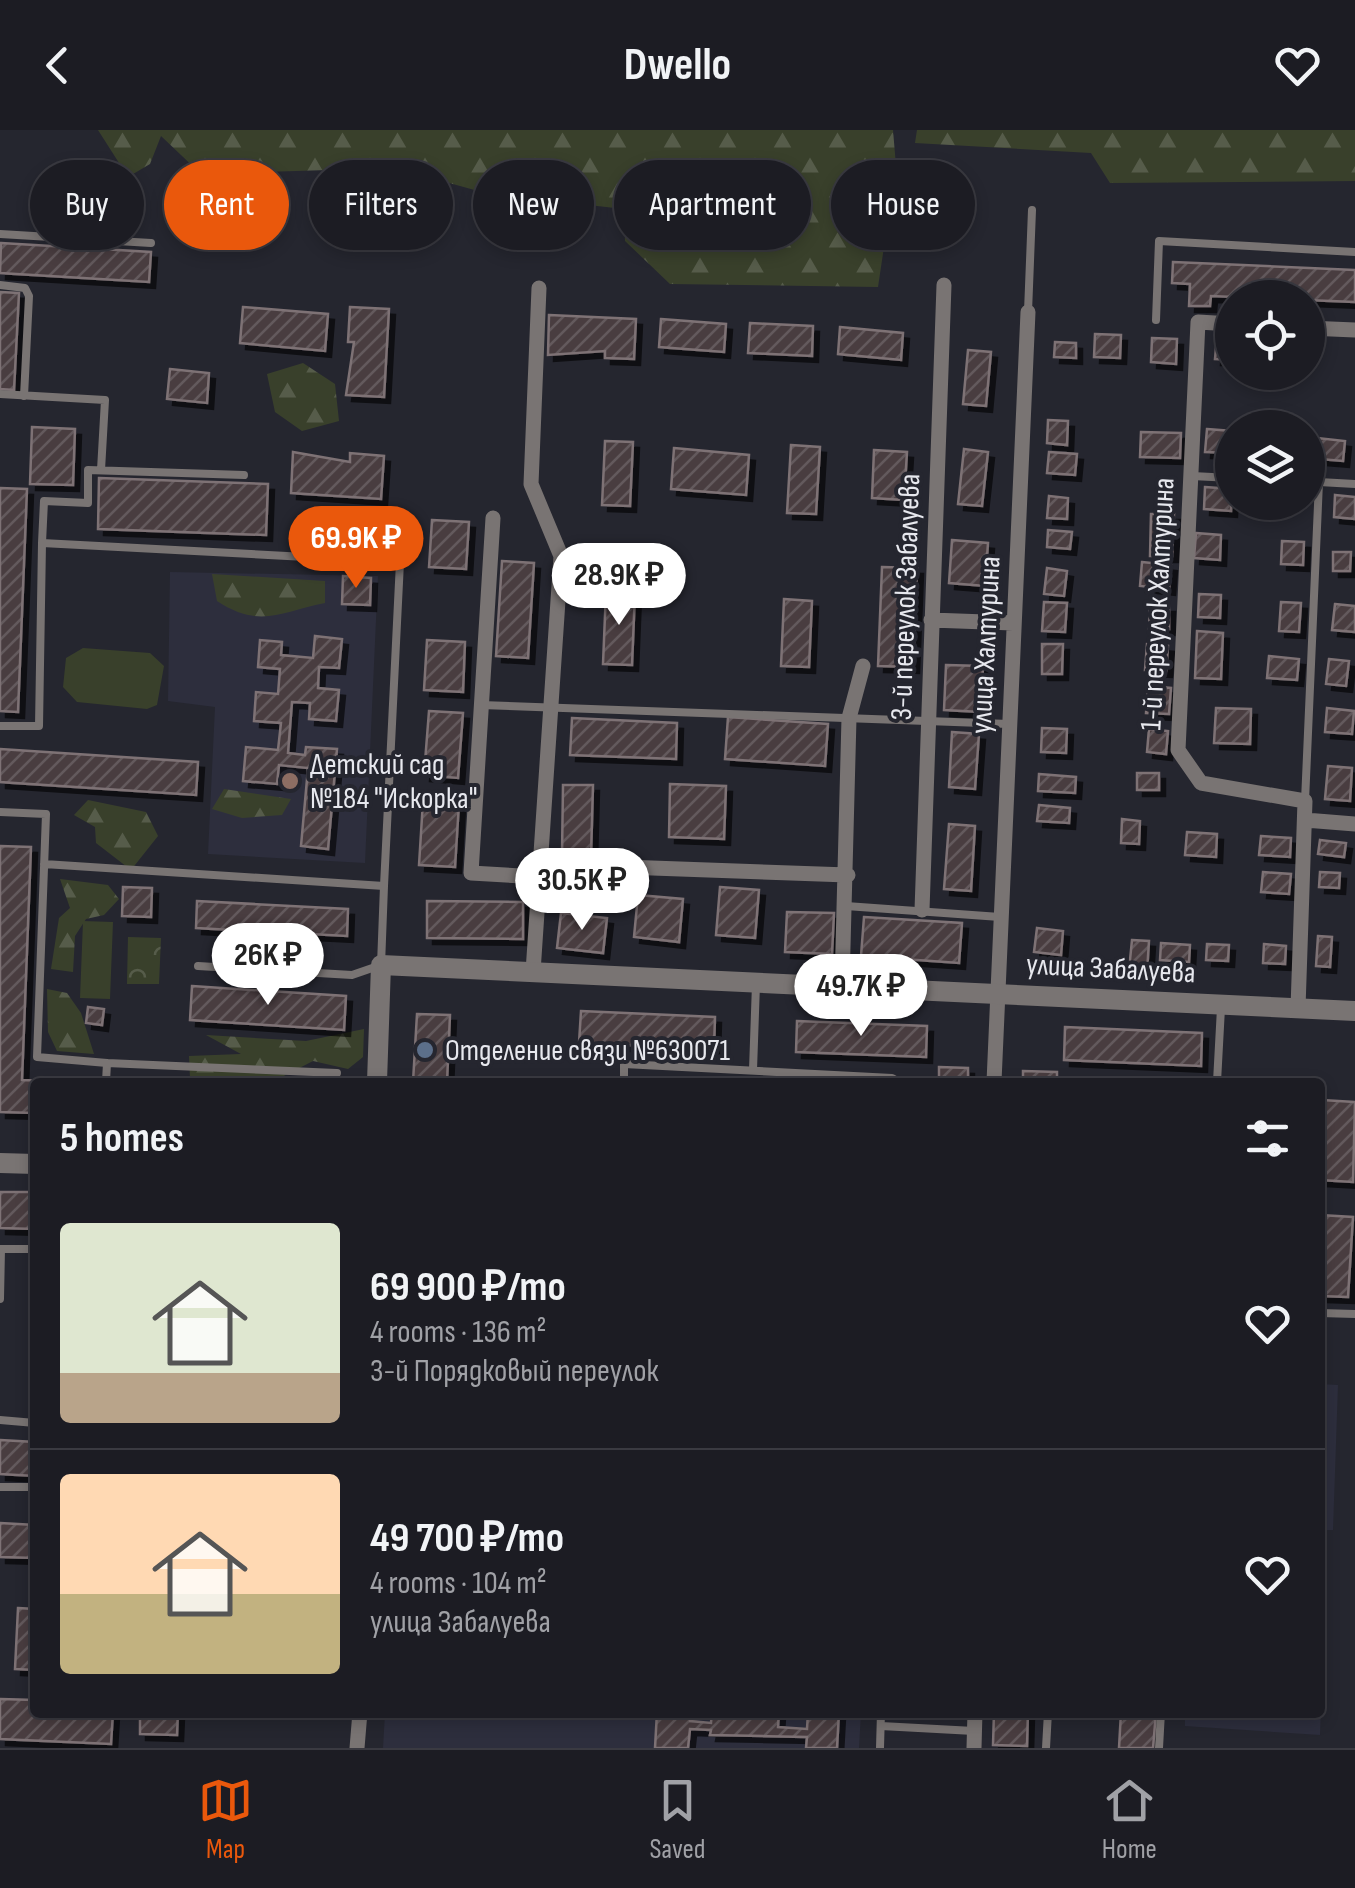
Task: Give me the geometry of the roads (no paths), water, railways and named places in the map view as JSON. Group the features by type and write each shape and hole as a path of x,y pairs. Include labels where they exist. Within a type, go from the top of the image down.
{"street":[{"name":"3-й переулок Забалуева","path":"922,910 944,285"},
{"path":"533,972 561,556 531,484 540,288"},
{"name":"улица Халтурина","path":"994,1078 1028,312"},
{"name":"1-й переулок Халтурина","path":"1215,323 1198,322 1178,750 1202,783 1305,801"},
{"path":"1325,329 1355,330"},
{"path":"492,518 470,872 848,875"},
{"path":"931,620 1014,623"},
{"path":"842,985 848,875 849,718 863,666"},
{"path":"1298,1008 1305,801"},
{"path":"1305,820 1355,824"},
{"path":"376,1078 382,965"},
{"name":"улица Забалуева","path":"382,965 1355,1010"},
{"path":"0,1163 30,1164"},
{"path":"358,1748 360,1718"},
{"path":"974,1748 975,1718"}],"lane":[{"name":"улица Халтурина","path":"1028,312 1032,210"},
{"path":"0,234 151,243"},
{"path":"1156,320 1160,241 1355,252"},
{"path":"0,285 25,288 30,296 24,396"},
{"path":"0,394 105,400 101,470"},
{"path":"0,726 40,726 44,501 88,503 88,470 244,475"},
{"path":"1191,476 1215,477"},
{"path":"1325,482 1355,484"},
{"path":"1305,801 1317,520"},
{"path":"42,544 400,562 382,965 352,975 198,966"},
{"path":"481,705 1009,724"},
{"path":"0,812 46,814 37,1057 337,1073"},
{"path":"44,864 384,886"},
{"path":"846,906 1000,916"},
{"path":"752,1070 756,982"},
{"path":"1217,1078 1221,1004"},
{"path":"106,1078 107,1063"},
{"path":"624,1078 624,1064 892,1078"},
{"path":"0,1299 1,1248 30,1249"},
{"path":"1325,1313 1355,1314"},
{"path":"0,1420 30,1423"},
{"path":"0,1486 30,1487"},
{"path":"880,1748 881,1718"},
{"path":"1046,1748 1048,1718"},
{"path":"1159,1748 1161,1718"},
{"path":"881,1726 974,1731"}],"place":[{"name":"Детский сад №184 \"Искорка\"","path":"290,781"},
{"name":"Отделение связи №630071","path":"425,1050"}]}
